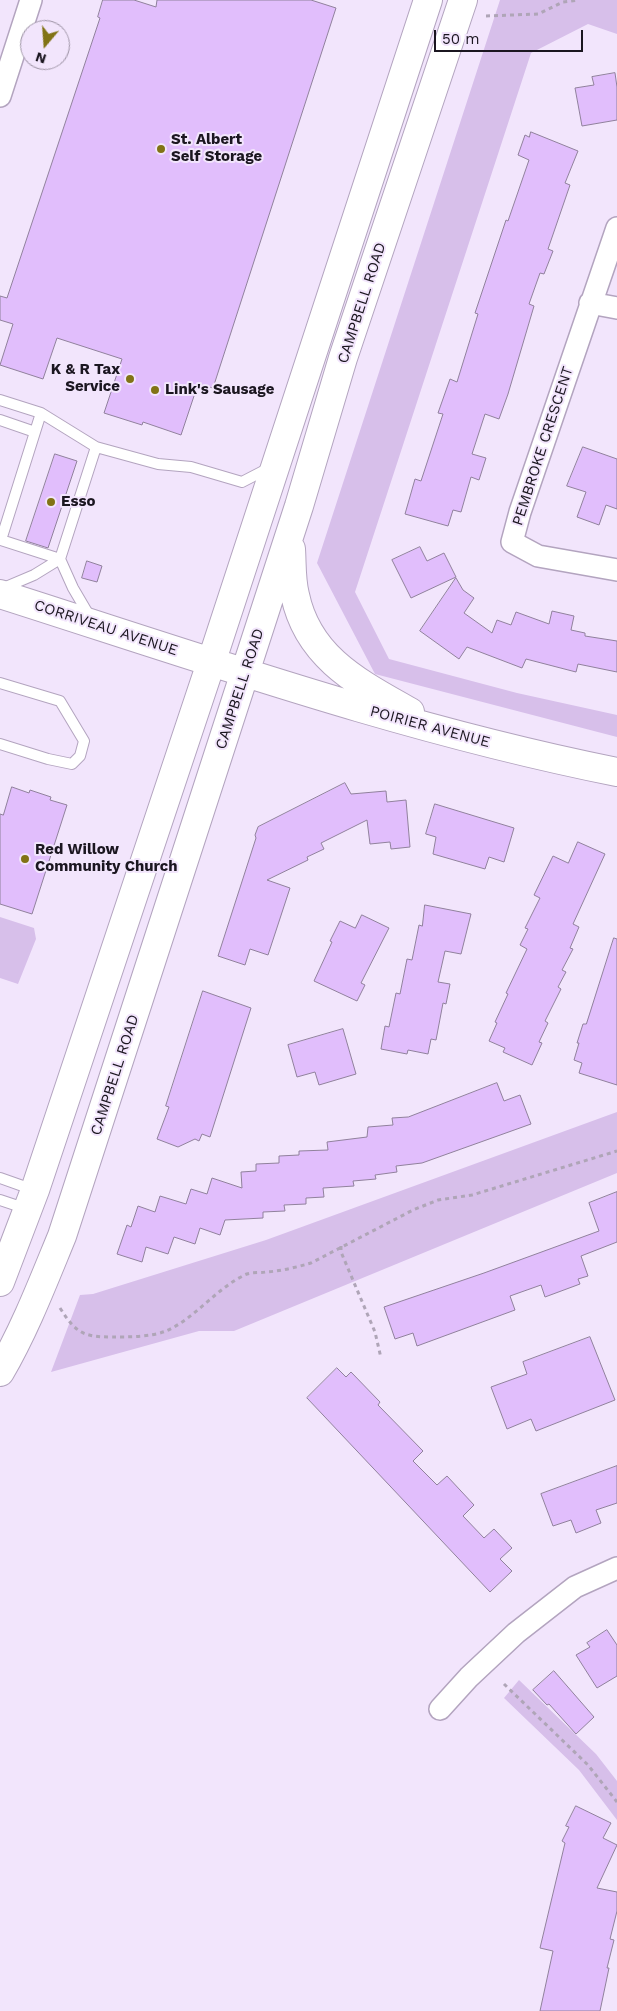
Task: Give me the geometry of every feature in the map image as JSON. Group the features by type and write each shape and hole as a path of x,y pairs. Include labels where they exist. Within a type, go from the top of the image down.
{"main road":[{"path":"0,1282 32,1200 211,663 428,0"},
{"name":"CAMPBELL ROAD","path":"0,1372 35,1302 62,1236 246,674 343,358 463,0"},
{"path":"299,506 291,544 292,576 301,619 311,637 329,659 355,681 448,733"},
{"name":"CORRIVEAU AVENUE","path":"0,594 246,674"},
{"name":"POIRIER AVENUE","path":"246,674 448,733 617,772"}],"street":[{"path":"0,96 4,69 31,0"},
{"name":"PEMBROKE CRESCENT","path":"617,228 520,512 512,542 538,556 617,570"},
{"path":"590,303 617,308"},
{"path":"440,1709 469,1677 516,1632 575,1586 617,1568"}],"lane":[{"path":"0,400 41,413 96,447 158,464 191,467 242,482 276,465"},
{"path":"41,413 0,540 60,560 73,588 94,624"},
{"path":"0,420 35,432"},
{"path":"0,589 34,575 60,560 96,447"},
{"path":"0,683 60,701 84,741 80,756 72,764 48,759 0,744"},
{"path":"0,1178 32,1200"},
{"path":"0,1200 32,1200"}],"path":[{"path":"486,16 538,14 563,2 579,0"},
{"path":"60,1308 69,1323 80,1333 93,1337 120,1337 166,1331 219,1292 249,1274 294,1268 311,1262 438,1200 472,1195 617,1151"},
{"path":"341,1246 341,1252 374,1332 381,1358"},
{"path":"504,1684 588,1765 617,1802"}],"shaded area":[{"path":"500,0 617,0 617,34 588,24 531,53 355,592 389,659 517,693 617,715 617,737 375,674 317,563"},
{"path":"0,917 34,928 36,939 18,984 0,978"},
{"path":"617,1112 617,1173 234,1331 199,1331 51,1372 80,1295 93,1294 266,1240"},
{"path":"519,1680 596,1754 617,1781 617,1820 579,1770 504,1698"}],"building":[{"name":"St. Albert Self Storage","path":"103,0 134,0 156,7 157,0 311,0 336,8 213,388 198,384 181,435 143,422 142,425 104,413 122,359 57,338 43,379 0,365 13,324 0,320 0,296 7,298 100,18 98,17"},
{"path":"615,73 617,120 582,126 575,88 594,85 592,77"},
{"path":"531,132 578,151 565,183 570,185 548,249 553,251 544,274 540,273 529,304 534,306 508,394 499,419 485,414 472,454 486,458 479,480 471,477 461,512 453,510 448,526 405,514 415,479 421,481 443,414 438,413 450,379 457,382 478,314 475,313 506,220 508,221 529,160 518,155 525,135 529,137"},
{"path":"583,447 617,459 617,509 606,505 599,525 577,517 586,492 567,486"},
{"name":"Esso","path":"55,454 77,461 48,548 26,541"},
{"path":"420,547 427,561 444,553 456,577 411,598 392,560"},
{"path":"87,561 102,566 97,582 82,578"},
{"path":"456,578 463,590 474,598 464,613 492,633 497,620 511,625 516,612 549,624 552,611 574,616 571,630 585,633 585,636 617,641 617,672 578,664 576,672 526,659 522,668 467,647 459,659 420,631"},
{"path":"345,783 351,794 386,791 387,802 406,800 410,847 391,849 390,842 370,844 367,820 321,843 324,849 307,857 308,860 267,880 290,888 268,955 250,949 245,965 218,956 258,827"},
{"name":"Red Willow Community Church","path":"12,787 29,793 30,790 51,797 50,800 67,805 32,914 0,904 0,814 3,815"},
{"path":"435,804 514,828 504,862 489,857 485,869 433,854 436,837 426,834"},
{"path":"578,842 605,854 573,924 579,927 570,948 573,949 562,970 566,972 558,987 561,989 545,1021 548,1023 539,1042 542,1043 532,1065 503,1052 505,1048 489,1041 497,1023 495,1022 508,994 506,993 527,949 520,945 528,929 525,928 540,898 534,895 553,856 568,863"},
{"path":"425,905 471,914 461,954 445,951 438,982 450,984 446,1004 443,1003 436,1040 431,1039 428,1054 408,1050 407,1054 381,1049 385,1026 389,1027 396,993 400,994 407,959 412,960 419,925 422,926"},
{"path":"362,915 389,928 361,983 365,985 357,1001 314,981 340,921 355,928"},
{"path":"614,938 617,939 617,1085 579,1073 582,1063 574,1060 583,1024 586,1024"},
{"path":"203,991 251,1008 210,1137 202,1134 199,1141 195,1139 178,1147 157,1139 169,1107 166,1106"},
{"path":"343,1029 356,1074 319,1085 315,1072 297,1077 288,1045"},
{"path":"497,1083 504,1101 520,1095 531,1124 422,1163 396,1166 397,1172 375,1175 376,1179 353,1181 354,1186 323,1188 324,1197 306,1198 306,1204 284,1205 285,1211 263,1212 263,1218 225,1220 220,1235 200,1228 195,1244 174,1237 168,1254 146,1247 142,1262 117,1254 127,1225 131,1227 138,1206 155,1212 160,1196 186,1204 191,1189 207,1194 212,1178 242,1188 241,1172 256,1171 256,1164 279,1163 279,1156 299,1155 299,1151 328,1150 327,1142 367,1137 368,1127 393,1125 392,1118 408,1117"},
{"path":"617,1192 617,1242 581,1256 588,1276 578,1279 580,1284 545,1297 541,1285 510,1296 515,1310 417,1346 413,1333 395,1339 384,1307 599,1231 589,1203"},
{"path":"590,1337 615,1400 536,1431 531,1419 507,1429 491,1387 527,1374 523,1362"},
{"path":"337,1368 346,1377 351,1372 380,1402 378,1405 423,1451 413,1461 437,1485 447,1476 474,1505 463,1516 484,1538 494,1529 512,1548 500,1559 512,1571 490,1592 307,1398"},
{"path":"617,1466 617,1503 596,1510 601,1523 576,1533 571,1520 553,1526 541,1494"},
{"path":"607,1630 617,1645 617,1676 597,1688 576,1655 590,1647 587,1643"},
{"path":"554,1671 594,1717 576,1734 549,1704 547,1705 533,1690"},
{"path":"576,1806 611,1823 603,1838 617,1845 597,1888 617,1892 617,1911 610,1939 614,1940 600,2011 540,2011 553,1951 540,1948 565,1843 562,1841 569,1827 566,1826"}],"place":[{"name":"St. Albert Self Storage","path":"161,149"},
{"name":"K & R Tax Service","path":"130,379"},
{"name":"Link's Sausage","path":"155,390"},
{"name":"Esso","path":"51,502"},
{"name":"Red Willow Community Church","path":"25,859"}]}
